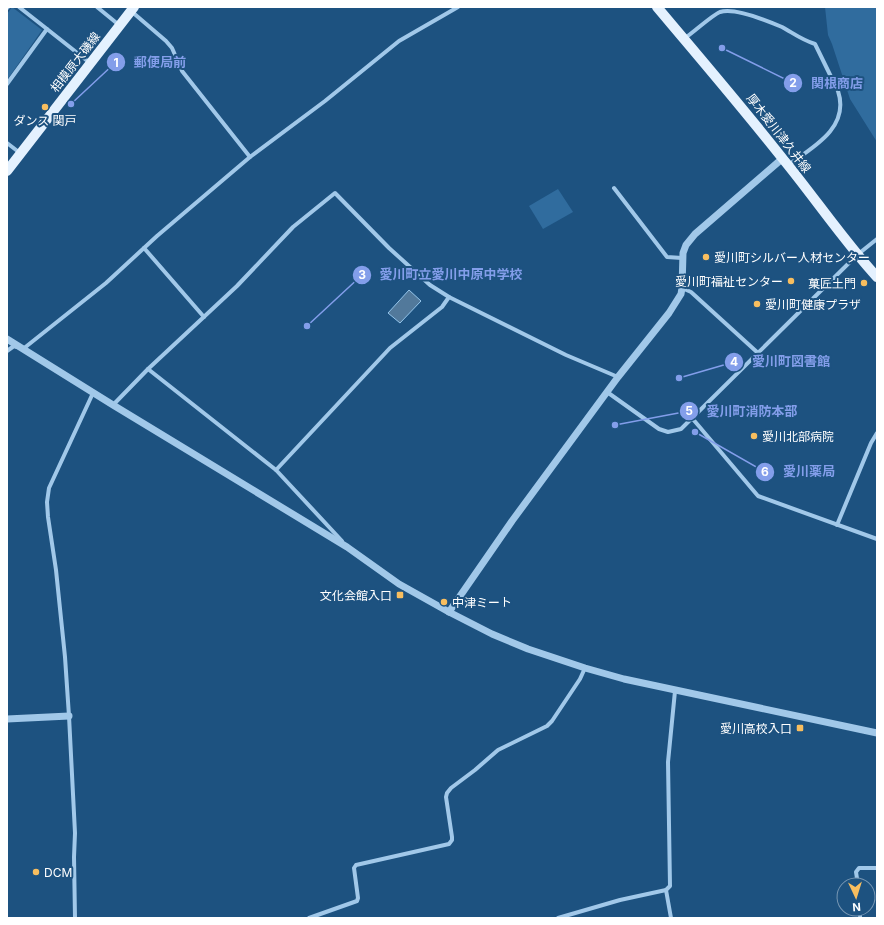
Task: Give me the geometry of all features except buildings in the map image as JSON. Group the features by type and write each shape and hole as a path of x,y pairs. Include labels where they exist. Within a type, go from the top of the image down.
{"main road":[{"name":"厚木愛川津久井線","path":"657,7 685,39 785,162 857,255 877,278"},
{"name":"相模原大磯線","path":"7,171 132,9"}],"street":[{"path":"19,7 91,63"},
{"path":"97,7 119,26"},
{"path":"24,349 106,283 250,156 324,101 399,41 458,7"},
{"path":"132,9 172,48 182,71 250,156"},
{"path":"449,612 512,521 618,377 669,313 681,294 683,280 682,258 686,245 695,234 785,162 823,140 834,126 840,113 840,98 838,90 815,44 802,40 782,27 746,14 727,10 718,12 685,39"},
{"path":"7,84 47,29"},
{"path":"7,143 21,153"},
{"path":"614,188 667,258 682,258"},
{"path":"113,405 148,369 237,286 293,227 335,193 389,248 430,285 449,297 566,355 618,377"},
{"path":"607,392 659,430 668,432 678,430 692,418 857,255 877,239"},
{"path":"144,248 204,317"},
{"path":"682,288 691,292 758,353"},
{"path":"276,470 390,348 442,307 449,297"},
{"path":"7,338 93,393 347,547 399,584 492,634 528,649 624,679 877,733"},
{"path":"7,351 14,346 24,349"},
{"path":"148,369 276,470 347,547"},
{"path":"75,918 74,834 69,716 65,657 47,502 49,488 93,393"},
{"path":"692,418 758,496 877,539"},
{"path":"837,525 871,443 877,433"},
{"path":"309,918 357,901 358,898 354,868 356,865 449,844 452,837 446,797 447,793 451,788 498,750 547,726 552,721 580,679 585,668"},
{"path":"558,918 620,900 666,890 670,886 668,762 675,691"},
{"path":"7,719 69,716"},
{"path":"857,877 856,872 859,868 877,868"},
{"path":"666,890 671,918"}],"shaded area":[{"path":"12,7 42,30 7,80 7,14"},
{"path":"825,7 877,7 877,142 850,99 828,35"},
{"path":"558,189 573,212 543,229 529,206"},
{"path":"409,290 421,301 400,323 388,313"}],"place":[{"name":"関根商店","path":"722,48"},
{"name":"郵便局前","path":"71,104"},
{"name":"ダンス 関戸","path":"45,107"},
{"name":"愛川町シルバー人材センター","path":"706,257"},
{"name":"愛川町福祉センター","path":"791,281"},
{"name":"菓匠土門","path":"864,283"},
{"name":"愛川町健康プラザ","path":"757,304"},
{"name":"愛川町立愛川中原中学校","path":"307,326"},
{"name":"愛川町図書館","path":"679,378"},
{"name":"愛川町消防本部","path":"615,425"},
{"name":"愛川薬局","path":"695,432"},
{"name":"愛川北部病院","path":"754,436"},
{"name":"文化会館入口","path":"400,595"},
{"name":"中津ミート","path":"444,602"},
{"name":"愛川高校入口","path":"800,728"},
{"name":"DCM","path":"36,872"}]}
